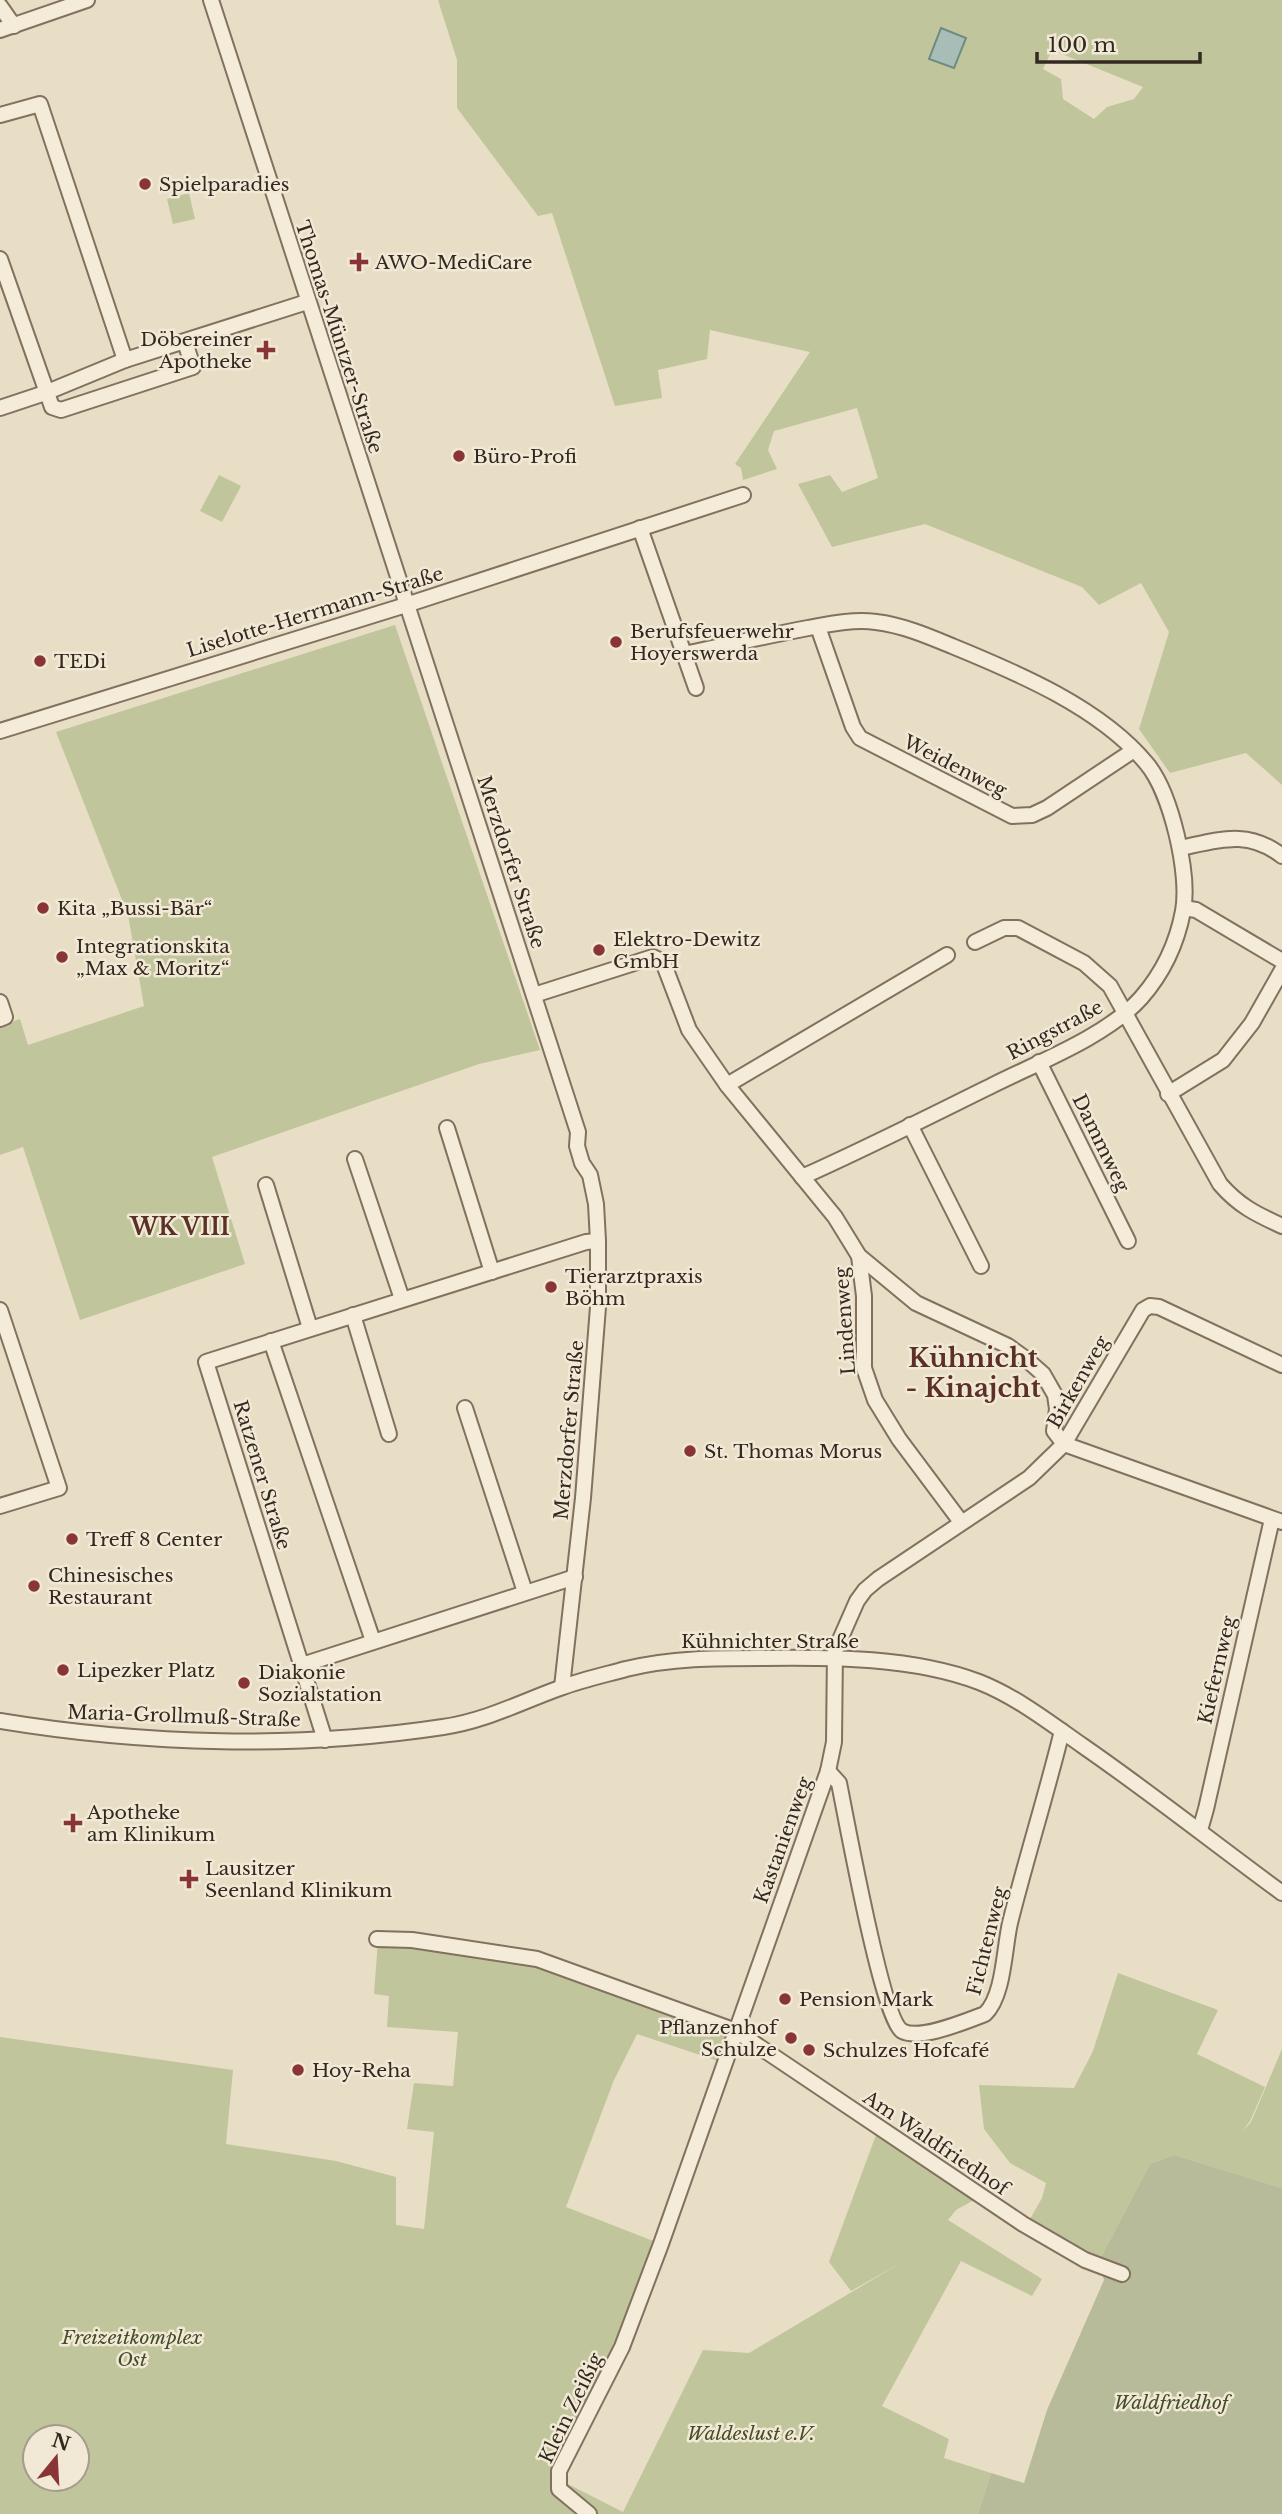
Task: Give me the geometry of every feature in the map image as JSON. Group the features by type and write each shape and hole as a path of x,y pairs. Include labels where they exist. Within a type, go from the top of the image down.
{"street":[{"path":"0,6 7,28 87,0"},
{"name":"Thomas-Müntzer-Straße","path":"211,0 406,605"},
{"path":"0,115 40,104 125,360"},
{"path":"0,259 52,408 61,410 193,367 185,342"},
{"path":"0,408 45,393 125,360 307,302"},
{"name":"Liselotte-Herrmann-Straße","path":"0,731 406,605 743,495"},
{"path":"640,528 696,688"},
{"name":"Merzdorfer Straße","path":"406,605 578,1132 577,1146 582,1163 590,1175 598,1241 597,1340 562,1687"},
{"name":"Ringstraße","path":"802,1177 1097,1033 1127,1012 1151,985 1168,956 1184,908 1180,848 1166,796 1153,772 1134,750 1068,701 935,639 879,622 859,621 818,626"},
{"path":"684,654 818,626"},
{"name":"Weidenweg","path":"818,626 853,727 860,738 1012,816 1025,817 1040,812 1134,750"},
{"path":"1180,848 1232,838 1247,838 1262,842 1282,856"},
{"path":"1184,908 1196,910 1282,961"},
{"path":"975,942 1004,928 1018,928 1084,963 1110,985 1127,1012 1168,1094 1229,1196 1246,1209 1282,1226"},
{"path":"727,1085 947,956"},
{"name":"Lindenweg","path":"534,995 653,957 659,959 666,967 684,1022 727,1085 835,1217 859,1256 916,1303 1008,1346 1043,1374 1055,1395 1058,1409 1054,1430 1064,1444"},
{"path":"1168,1094 1223,1060 1238,1044 1282,970"},
{"path":"0,1002 5,1017 0,1019"},
{"name":"Dammweg","path":"1039,1062 1128,1241"},
{"path":"911,1125 981,1266"},
{"path":"447,1128 492,1272"},
{"path":"355,1159 402,1299"},
{"path":"266,1185 310,1328"},
{"name":"Ratzener Straße","path":"325,1740 206,1362 586,1242 598,1241"},
{"name":"Lindenweg","path":"859,1256 863,1287 864,1368 875,1400 893,1430 961,1522"},
{"path":"863,1287 872,1280 883,1277"},
{"name":"Birkenweg","path":"1277,1520 1064,1444 1143,1310 1150,1306 1159,1307 1282,1366"},
{"path":"0,1310 59,1488 0,1506"},
{"path":"353,1315 389,1434"},
{"path":"271,1341 373,1641"},
{"path":"466,1408 525,1592"},
{"path":"834,1657 842,1634 865,1590 1029,1478 1064,1444"},
{"name":"Kiefernweg","path":"1200,1830 1277,1520"},
{"path":"302,1665 575,1577"},
{"name":"Kühnichter Straße","path":"325,1740 447,1726 490,1716 562,1687 628,1668 685,1659 834,1657 920,1667 974,1680 1022,1703 1200,1830 1282,1893"},
{"name":"Kastanienweg","path":"622,2347 662,2244 828,1771 834,1742 834,1657"},
{"name":"Maria-Grollmuß-Straße","path":"0,1721 79,1733 155,1738 325,1740"},
{"name":"Fichtenweg","path":"828,1771 839,1783 873,1953 891,2012 897,2026 903,2031 925,2033 985,2014 991,2008 1010,1924 1062,1731"},
{"path":"377,1939 412,1940 537,1959 736,2031"},
{"name":"Am Waldfriedhof","path":"736,2031 1023,2224 1085,2260 1122,2274"},
{"name":"Klein Zeißig","path":"589,2514 559,2489 559,2471 622,2347"}],"green space":[{"path":"438,0 1282,0 1282,785 1246,753 1170,773 1139,729 1169,632 1141,583 1099,605 1082,587 925,524 832,547 798,484 830,475 842,492 878,478 857,408 774,431 768,450 777,469 743,480 741,468 735,464 810,352 710,330 707,359 658,370 662,398 615,406 552,213 538,216 457,108 457,60","holes":["1052,50 1143,87 1134,99 1107,107 1094,119 1063,99 1061,79 1043,69"]},
{"path":"189,193 195,219 173,224 167,199"},
{"path":"219,475 241,486 222,522 200,511"},
{"path":"395,625 540,1050 479,1064 212,1157 245,1264 80,1320 23,1147 0,1155 0,1026 20,1019 28,1045 144,1006 128,915 56,732"},
{"path":"378,1940 495,1952 735,2031 724,2063 637,2034 614,2080 566,2207 661,2244 558,2479 623,2512 703,2350 749,2353 904,2261 851,2291 829,2262 876,2135 974,2200 956,2210 948,2220 1042,2279 1032,2296 961,2261 882,2406 949,2439 944,2458 991,2473 978,2514 0,2514 0,2037 233,2070 226,2144 336,2161 396,2177 396,2225 424,2229 434,2132 407,2129 414,2083 453,2086 458,2032 387,2027 389,1996 374,1994"},
{"path":"1118,1973 1218,2010 1197,2054 1265,2087 1250,2121 1242,2132 1251,2122 1282,2049 1282,2188 1174,2155 1150,2164 1100,2259 1030,2219 1042,2198 1046,2183 1010,2163 984,2129 979,2085 1074,2088 1093,2051"},
{"name":"Waldfriedhof","path":"1174,2155 1282,2188 1282,2514 978,2514 991,2473 1024,2483 1047,2410 1104,2280 1100,2259 1150,2164"}],"water":[{"path":"941,28 966,38 954,68 929,59"}],"place":[{"name":"Spielparadies","path":"145,184"},
{"name":"AWO-MediCare","path":"359,262"},
{"name":"Döbereiner Apotheke","path":"266,350"},
{"name":"Büro-Profi","path":"459,456"},
{"name":"Berufsfeuerwehr Hoyerswerda","path":"616,642"},
{"name":"TEDi","path":"40,661"},
{"name":"Kita „Bussi-Bär“","path":"43,908"},
{"name":"Elektro-Dewitz GmbH","path":"599,950"},
{"name":"Integrationskita „Max & Moritz“","path":"62,957"},
{"name":"Tierarztpraxis Böhm","path":"551,1287"},
{"name":"St. Thomas Morus","path":"690,1451"},
{"name":"Treff 8 Center","path":"72,1539"},
{"name":"Chinesisches Restaurant","path":"34,1586"},
{"name":"Lipezker Platz","path":"63,1670"},
{"name":"Diakonie Sozialstation","path":"244,1683"},
{"name":"Apotheke am Klinikum","path":"73,1823"},
{"name":"Lausitzer Seenland Klinikum","path":"189,1879"},
{"name":"Pension Mark","path":"785,1999"},
{"name":"Pflanzenhof Schulze","path":"791,2038"},
{"name":"Schulzes Hofcafé","path":"809,2050"},
{"name":"Hoy-Reha","path":"298,2070"}],"district":[{"name":"WK VIII","path":"180,1227"},
{"name":"Kühnicht - Kinajcht","path":"973,1373"}],"park label":[{"name":"Freizeitkomplex Ost","path":"132,2348"},
{"name":"Waldeslust e.V.","path":"751,2433"}]}
